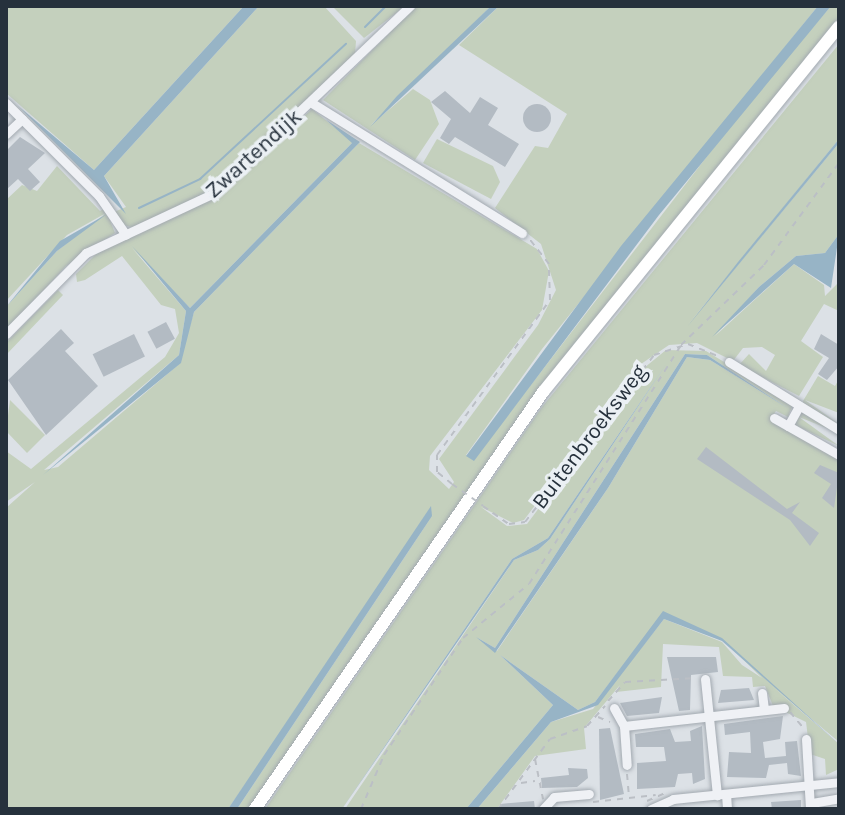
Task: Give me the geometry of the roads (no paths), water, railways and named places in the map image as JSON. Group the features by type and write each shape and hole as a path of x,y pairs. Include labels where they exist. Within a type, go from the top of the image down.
{"highway":[{"path":"258,809 543,392 839,27"},
{"path":"258,809 547,394 839,35"}],"street":[{"name":"Zwartendijk","path":"6,334 65,270 126,235 214,193 312,103 410,6"},
{"path":"6,103 99,196 126,235"},
{"path":"312,103 522,233"},
{"path":"6,134 22,119"},
{"path":"729,362 839,430"},
{"path":"788,426 799,406"},
{"path":"774,418 839,455"},
{"path":"705,679 721,795 727,809"},
{"path":"762,693 764,710"},
{"path":"614,708 615,720 624,726 784,708"},
{"path":"624,726 627,765"},
{"path":"806,739 811,806 839,798"},
{"path":"651,809 721,795 839,782"},
{"path":"545,807 589,794"}],"water":[{"path":"244,6 259,6 104,176 126,214 17,105 94,170"},
{"path":"491,6 499,6 370,127 397,96"},
{"path":"818,6 831,6 659,215 474,461 466,456 621,246"},
{"path":"325,119 360,142 194,312 181,363 43,475 179,355 186,311 132,246 190,308 352,143"},
{"path":"839,139 839,143 687,327 738,262"},
{"path":"107,214 57,251 6,307 60,241"},
{"path":"839,234 831,288 794,264 712,337 759,287 796,256 825,253"},
{"path":"685,354 707,355 789,409 710,360 687,357 608,488 495,653 476,637 495,648"},
{"path":"667,363 550,539 538,550 514,560 342,809 512,559 548,538"},
{"path":"431,506 432,516 237,809 228,809"},
{"path":"663,611 722,638 839,744 722,641 664,619 598,705 551,722 477,809 466,809 553,705 500,655 578,710 595,702"}],"waterway":[{"path":"365,27 386,6"},
{"path":"139,208 200,179 346,44"}]}
